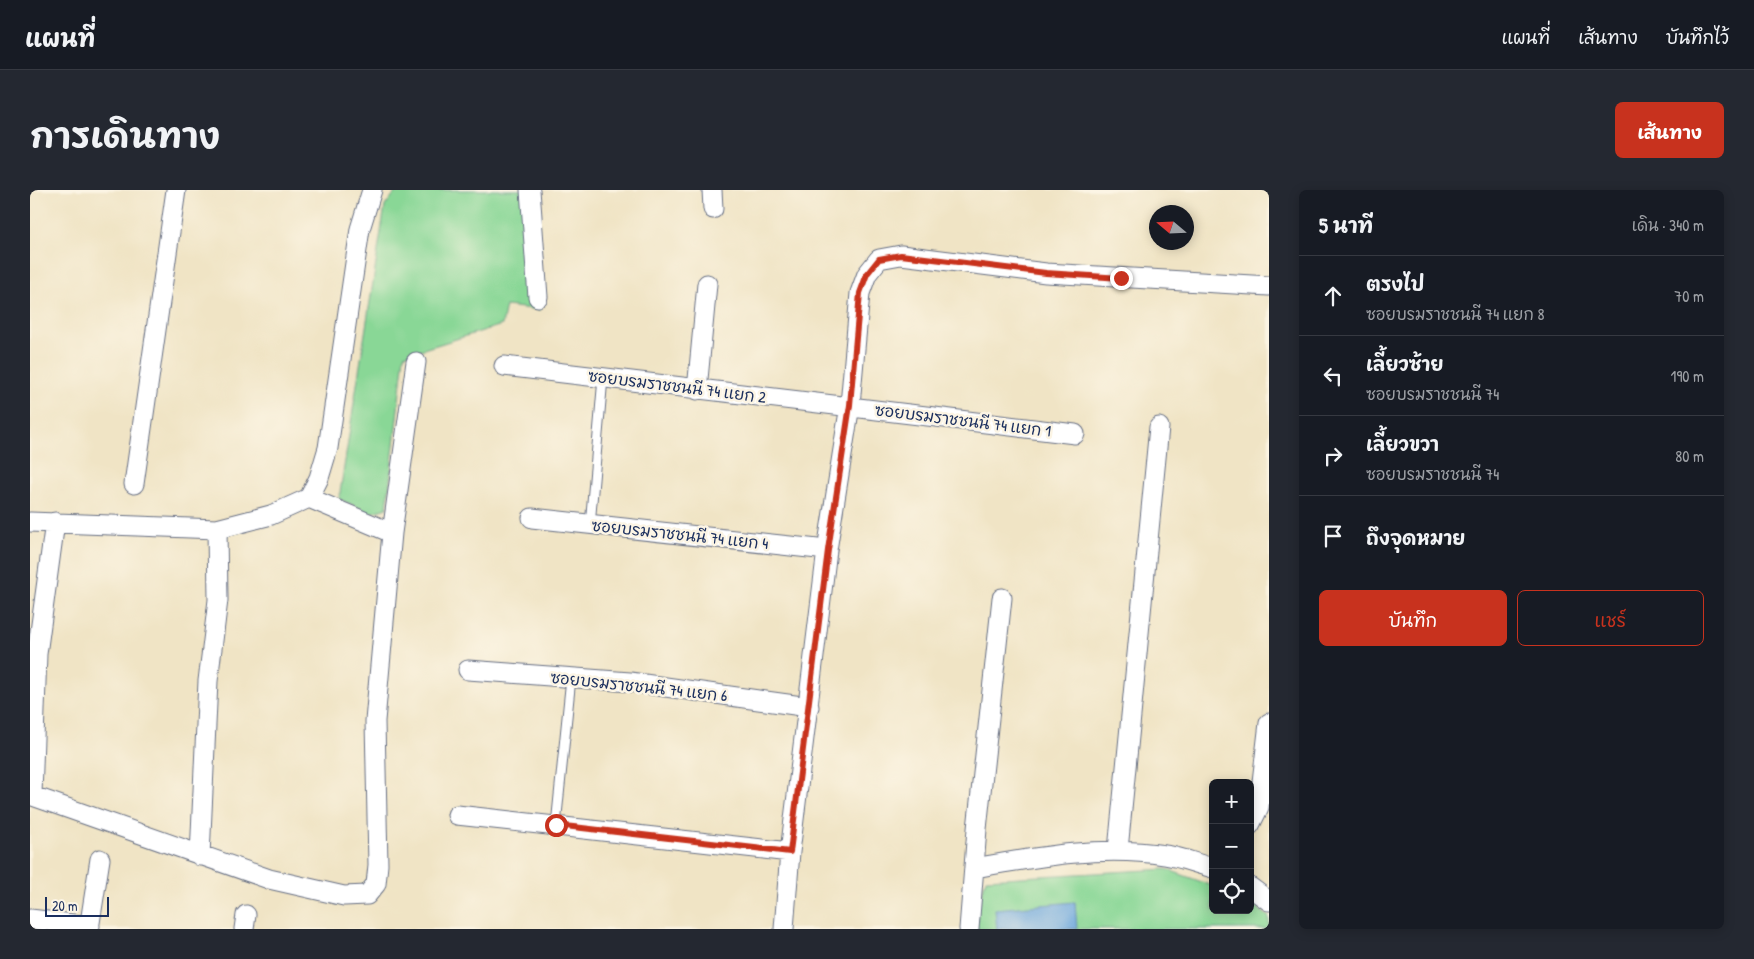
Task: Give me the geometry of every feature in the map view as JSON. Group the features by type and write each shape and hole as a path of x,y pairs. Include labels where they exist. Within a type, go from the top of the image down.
{"street":[{"path":"134,484 176,190"},
{"path":"30,522 217,529 271,515 309,498 319,478 328,448 360,228 372,190"},
{"path":"530,190 538,297"},
{"path":"712,190 713,209"},
{"path":"784,929 790,852 828,550 850,405 860,293 867,274 879,259 901,255 1046,273 1269,286"},
{"path":"697,390 706,284"},
{"path":"55,522 37,654 31,795 269,879 344,896 367,895 376,884 375,721 392,532 416,362"},
{"name":"ซอยบรมราชชนนี 74 แยก 2","path":"504,366 697,390 850,405"},
{"name":"ซอยบรมราชชนนี 74 แยก 1","path":"850,405 1075,434"},
{"path":"1118,850 1159,427"},
{"path":"309,498 392,532"},
{"name":"ซอยบรมราชชนนี 74 แยก 4","path":"532,518 828,550"},
{"path":"200,856 208,681 218,600 217,529"},
{"path":"969,929 1002,598"},
{"name":"ซอยบรมราชชนนี 74 แยก 6","path":"468,670 630,682 809,707"},
{"path":"1250,824 1259,807 1269,724"},
{"path":"457,815 790,852"},
{"path":"974,868 1056,854 1118,850 1166,855 1209,867"},
{"path":"30,919 89,927 100,859"},
{"path":"1254,890 1269,901"}],"lane":[{"path":"590,525 603,378"},
{"path":"556,825 571,678"}],"green space":[{"path":"397,190 525,190 540,310 506,306 502,325 404,355 387,508 371,513 339,499 385,206"},
{"path":"1166,869 1209,885 1209,914 1254,914 1254,905 1269,917 1269,929 977,929 977,910 986,879"}],"water":[{"path":"1075,902 1077,929 997,929 995,909"}],"route":[{"path":"556,825 790,852 828,550 850,405 860,293 867,274 879,259 901,255 1046,273 1121,278"}]}
